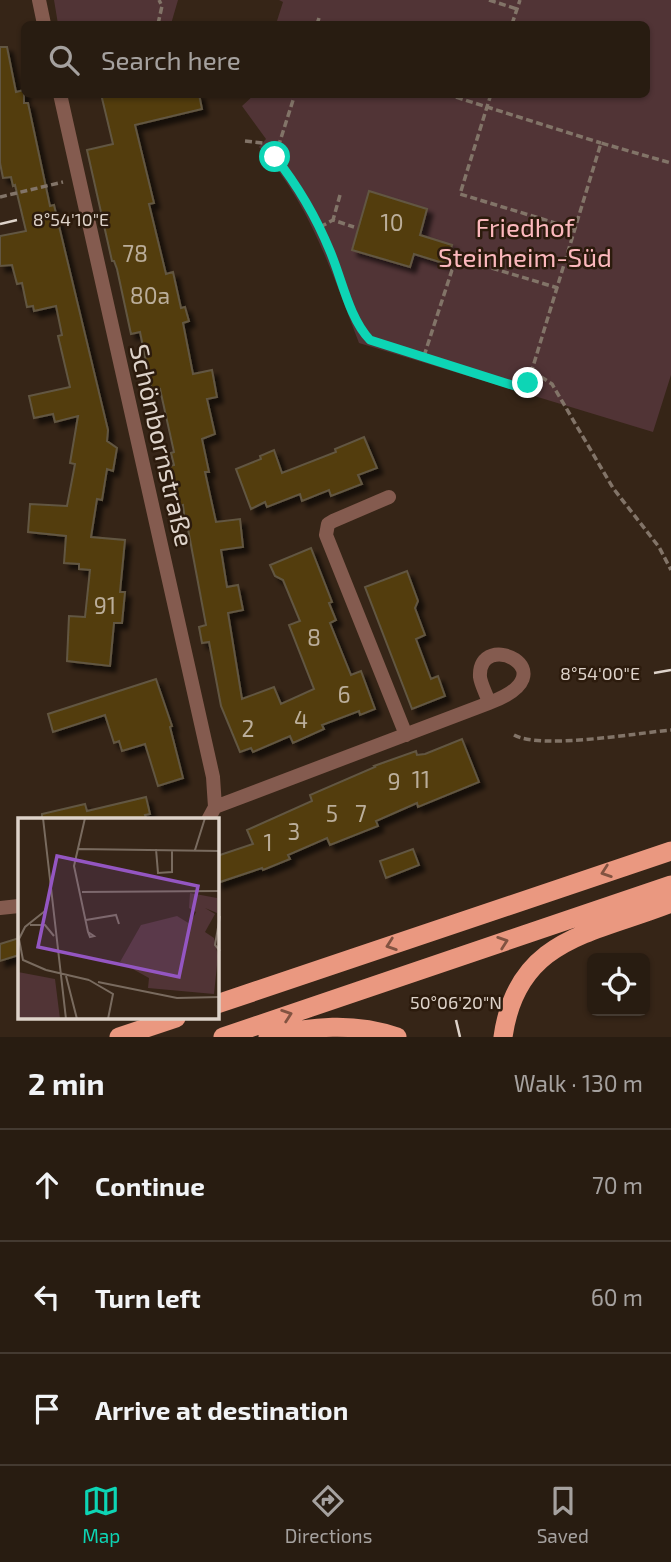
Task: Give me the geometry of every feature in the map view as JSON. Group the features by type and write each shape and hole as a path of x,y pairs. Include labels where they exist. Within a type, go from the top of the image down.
{"highway":[{"path":"219,1003 671,850"},
{"path":"223,1037 671,885"},
{"path":"503,1037 512,998 544,955 581,935 671,903"},
{"path":"119,1037 170,1020"},
{"path":"268,1037 328,1027 370,1029 397,1037"}],"street":[{"path":"39,0 43,21"},
{"name":"Schönbornstraße","path":"61,98 213,776 212,814"},
{"path":"389,497 328,524 326,535 405,735"},
{"path":"212,814 489,703"},
{"path":"0,908 18,906"}],"path":[{"path":"159,0 162,6 160,21"},
{"path":"489,0 517,9"},
{"path":"513,21 520,0"},
{"path":"275,157 294,98"},
{"path":"459,98 671,163"},
{"path":"490,98 460,194 575,229"},
{"path":"245,141 263,143 301,192 320,227 364,334 377,344 425,356 518,387 528,383 601,143"},
{"path":"0,197 78,178"},
{"path":"333,220 340,195"},
{"path":"320,227 333,220 354,226"},
{"path":"425,356 452,270 462,259 558,288"},
{"path":"532,371 552,384 613,488 659,547 671,570"},
{"path":"514,735 521,739 543,742 671,730"}],"green space":[{"path":"54,0 178,0 172,21 58,21"},
{"name":"Friedhof Steinheim-Süd","path":"279,0 671,0 671,375 653,432 359,343 329,265 306,215 277,169 259,147 266,139 242,106 251,98 650,98 650,21 277,21 283,2"}],"building":[{"path":"0,47 7,47 16,92 21,91 21,98 24,98 24,103 28,103 50,206 54,205 108,430 107,441 117,448 113,471 107,469 102,500 97,499 91,537 125,540 120,592 125,592 122,623 114,623 110,666 67,661 69,616 85,617 90,570 79,569 79,564 64,563 66,536 28,532 30,504 67,506 75,464 70,463 78,416 55,422 53,414 34,418 29,396 70,387 58,336 62,335 56,306 34,311 33,306 27,307 22,283 17,284 12,265 0,266 0,236 26,231 15,185 13,186 11,177 3,178 0,163"},
{"path":"102,98 200,98 202,109 135,125 154,203 149,204 166,274 173,272 181,308 185,307 189,321 183,323 193,374 212,370 217,397 207,399 215,434 202,439 209,472 205,472 216,522 240,519 243,547 221,550 227,587 238,585 243,610 228,613 242,699 274,687 281,704 314,689 289,625 300,621 283,580 275,576 270,565 311,548 332,602 329,603 336,620 330,623 351,675 361,671 375,709 360,715 359,711 322,725 324,729 293,743 290,736 253,752 251,748 240,752 221,706 209,642 202,643 199,627 206,625 183,505 178,506 170,466 174,465 171,453 174,452 160,389 152,391 140,332 131,334 87,150 113,144"},
{"path":"369,191 427,209 420,235 452,245 446,264 414,254 410,267 352,250"},
{"path":"364,437 377,468 358,475 362,484 331,496 329,490 302,501 300,494 267,507 265,502 251,509 236,469 261,459 260,456 274,450 282,473 336,452 335,449"},
{"path":"407,571 418,601 415,608 425,635 416,639 431,679 438,676 445,696 412,709 365,587"},
{"path":"156,679 172,726 170,727 183,778 158,786 145,744 122,751 119,741 114,743 105,715 53,732 48,714"},
{"path":"462,739 479,782 418,807 417,803 376,821 378,826 330,845 327,838 288,855 290,859 219,882 219,855 253,844 247,830 312,801 310,795 374,766 416,751 417,755"},
{"path":"146,797 150,814 145,815 146,818 42,818 42,814 85,804 87,811"},
{"path":"413,849 419,865 386,878 380,861"},
{"path":"18,938 18,955 0,961 0,944"}],"route":[{"path":"275,157 301,192 320,227 358,323 370,340 518,387 528,383"}]}
